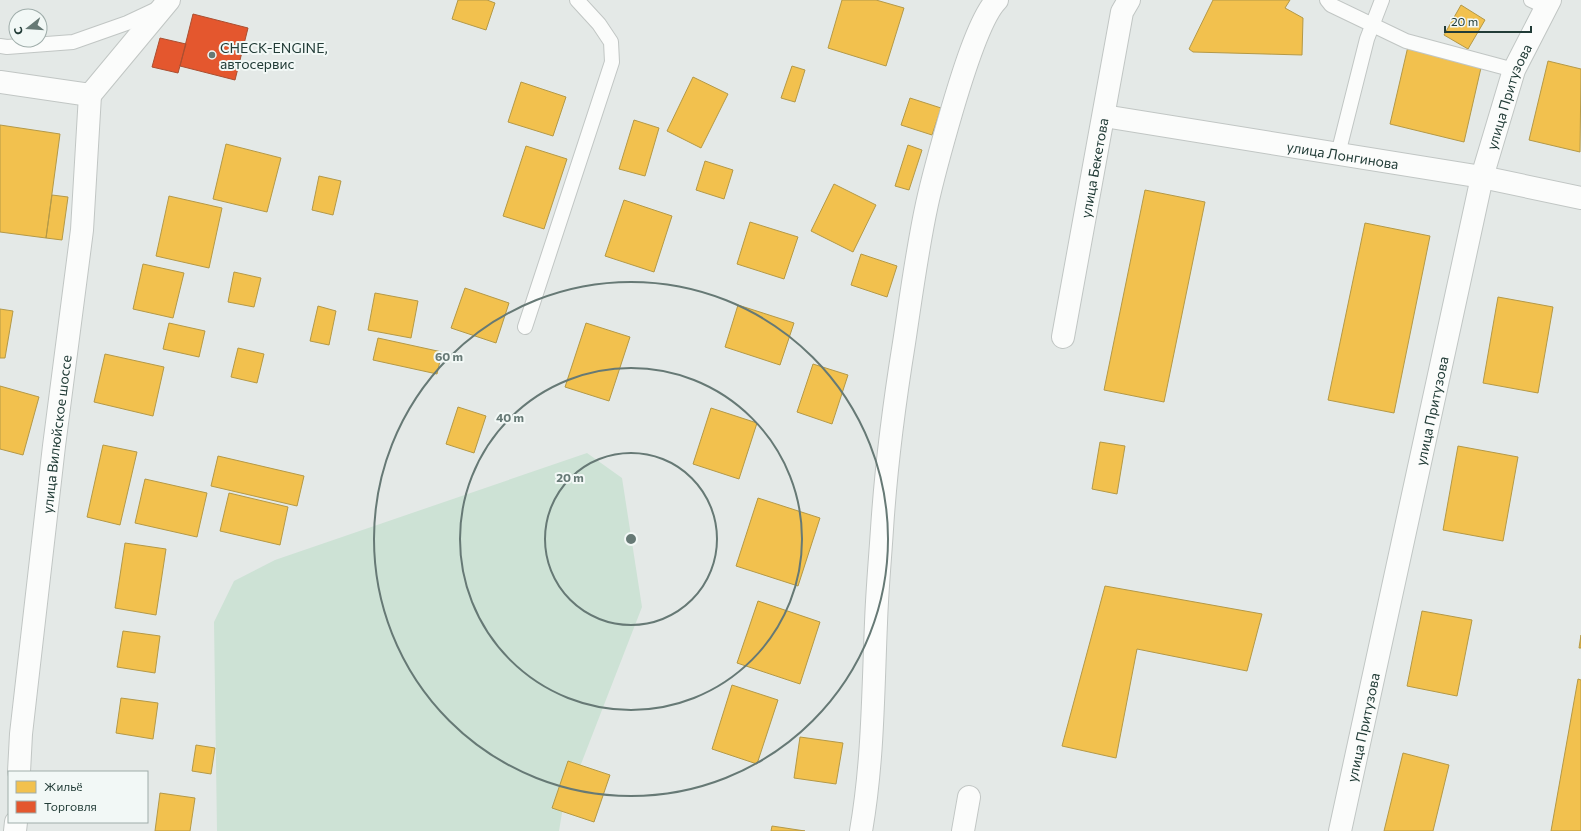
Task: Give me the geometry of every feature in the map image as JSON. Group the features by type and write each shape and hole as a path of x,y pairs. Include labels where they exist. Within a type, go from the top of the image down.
{"street":[{"path":"861,831 868,785 882,526 892,421 914,278 927,206 942,143 958,89 978,35 991,6 997,0"},
{"name":"улица Бекетова","path":"1063,337 1122,12 1128,0"},
{"name":"улица Притузова","path":"1340,831 1482,177 1514,70 1542,2"},
{"path":"0,82 90,96 166,3"},
{"name":"улица Вилюйское шоссе","path":"19,771 21,734 54,446 82,230 90,96"},
{"name":"улица Лонгинова","path":"1104,116 1482,177 1581,198"},
{"path":"963,831 969,797"}],"lane":[{"path":"525,327 612,62 611,42 599,24 577,0"},
{"path":"1327,0 1331,5 1391,35 1421,46 1514,70"},
{"path":"1338,154 1364,49 1371,25 1382,0"},
{"path":"0,46 7,47 74,42 127,23 166,3"}],"green space":[{"path":"587,453 622,478 642,607 562,813 559,831 217,831 214,622 234,581 275,560"}],"building: Жильё":[{"path":"458,0 487,0 495,3 486,30 452,19"},
{"path":"842,0 876,0 904,8 886,66 828,48"},
{"path":"1213,0 1290,0 1285,8 1303,18 1302,55 1193,52 1189,49"},
{"path":"1461,5 1485,20 1468,49 1444,35"},
{"path":"1409,42 1483,59 1464,142 1390,124"},
{"path":"1548,61 1581,69 1580,152 1529,140"},
{"path":"792,66 805,70 795,102 781,98"},
{"path":"693,77 728,94 701,148 667,131"},
{"path":"521,82 566,97 553,136 508,122"},
{"path":"910,98 941,108 932,135 901,125"},
{"path":"634,120 659,128 645,176 619,169"},
{"path":"0,125 60,134 46,238 0,232"},
{"path":"226,144 281,158 267,212 213,199"},
{"path":"908,145 922,150 909,190 895,186"},
{"path":"526,146 567,159 544,229 503,216"},
{"path":"705,161 733,170 724,199 696,190"},
{"path":"319,176 341,181 333,215 312,210"},
{"path":"834,184 876,205 853,252 811,231"},
{"path":"1145,190 1205,202 1164,402 1104,390"},
{"path":"52,195 68,197 62,240 46,238"},
{"path":"169,196 222,208 209,268 156,256"},
{"path":"624,200 672,216 654,272 605,256"},
{"path":"750,222 798,237 784,279 737,264"},
{"path":"1365,223 1430,236 1394,413 1328,400"},
{"path":"861,254 897,266 887,297 851,285"},
{"path":"143,264 184,273 173,318 133,309"},
{"path":"234,272 261,278 254,307 228,302"},
{"path":"465,288 509,303 496,343 451,328"},
{"path":"375,293 418,301 411,338 368,330"},
{"path":"1498,297 1553,307 1538,393 1483,383"},
{"path":"738,305 794,323 780,365 725,347"},
{"path":"318,306 336,311 329,345 310,341"},
{"path":"0,309 13,311 5,358 0,358"},
{"path":"169,323 205,331 199,357 163,349"},
{"path":"586,323 630,337 609,401 565,387"},
{"path":"378,338 442,352 437,374 373,360"},
{"path":"238,348 264,354 257,383 231,377"},
{"path":"105,354 164,367 153,416 94,402"},
{"path":"813,364 848,375 832,424 797,412"},
{"path":"0,386 39,397 23,455 0,449"},
{"path":"458,407 486,416 474,453 446,444"},
{"path":"711,408 757,423 739,479 693,464"},
{"path":"1100,442 1125,446 1117,494 1092,489"},
{"path":"103,445 137,452 120,525 87,517"},
{"path":"1458,446 1518,457 1503,541 1443,530"},
{"path":"218,456 304,476 297,506 211,486"},
{"path":"145,479 207,493 197,537 135,523"},
{"path":"229,493 288,507 280,545 220,531"},
{"path":"758,498 820,518 798,586 736,566"},
{"path":"125,543 166,549 156,615 115,608"},
{"path":"1105,586 1262,614 1247,671 1137,649 1116,758 1062,746"},
{"path":"758,601 820,622 800,684 737,663"},
{"path":"1422,611 1472,620 1457,696 1407,686"},
{"path":"123,631 160,636 155,673 117,667"},
{"path":"1581,635 1581,648 1579,648"},
{"path":"1578,679 1581,680 1581,831 1551,831"},
{"path":"732,685 778,700 757,764 712,749"},
{"path":"121,698 158,703 153,739 116,733"},
{"path":"800,737 843,743 836,784 794,778"},
{"path":"196,745 215,748 211,774 192,771"},
{"path":"1403,753 1449,765 1433,831 1384,831"},
{"path":"568,761 610,775 594,822 552,808"},
{"path":"160,793 195,798 190,831 155,831"},
{"path":"772,826 805,831 771,831"}],"building: Торговля":[{"name":"CHECK-ENGINE, автосервис","path":"193,14 248,28 235,80 180,66"},
{"path":"160,38 186,44 178,73 152,67"}],"place":[{"name":"CHECK-ENGINE, автосервис","path":"212,55"}]}
